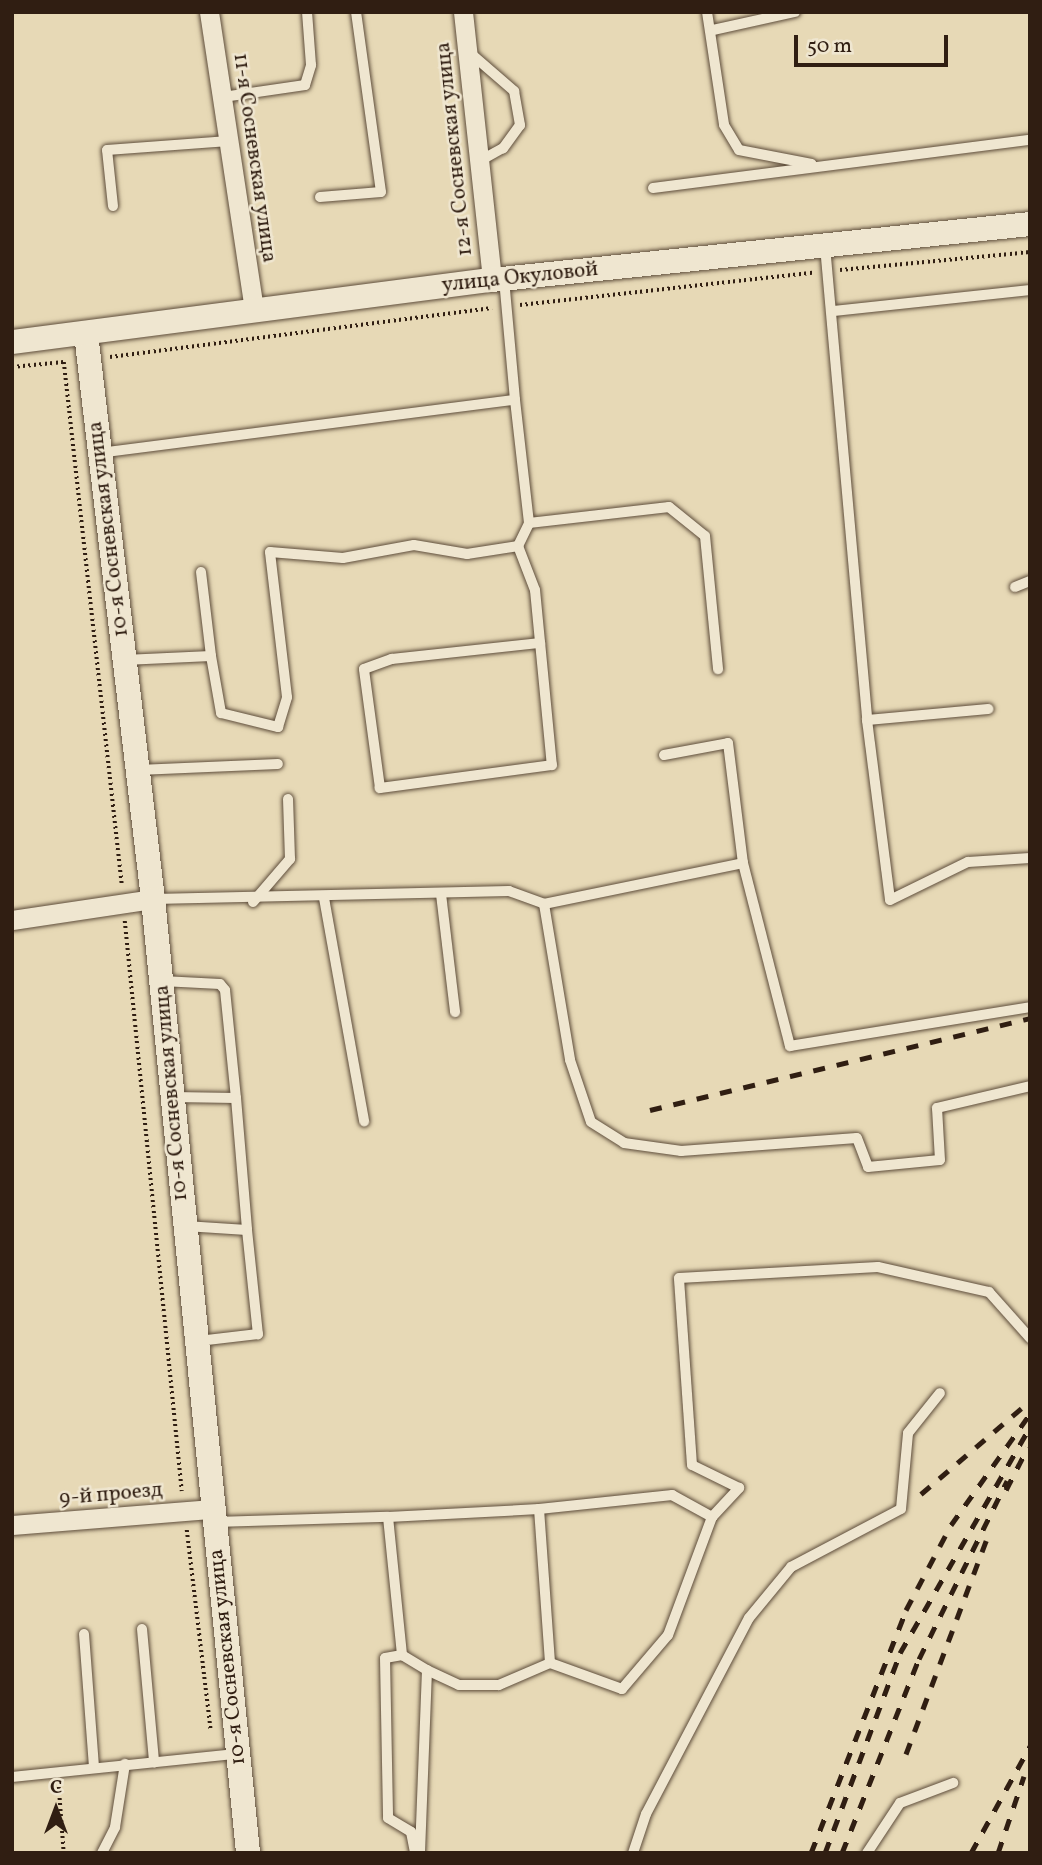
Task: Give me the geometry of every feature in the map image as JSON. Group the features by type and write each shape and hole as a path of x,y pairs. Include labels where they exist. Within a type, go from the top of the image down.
{"street":[{"name":"11-я Сосневская улица","path":"209,12 254,311"},
{"name":"12-я Сосневская улица","path":"463,12 480,161 498,279"},
{"name":"улица Окуловой","path":"12,342 498,279 1030,224"},
{"name":"10-я Сосневская улица","path":"86,334 162,981 194,1341 213,1516 226,1755 248,1853"},
{"path":"12,920 153,899"},
{"name":"9-й проезд","path":"12,1525 184,1511 213,1516"}],"lane":[{"path":"223,97 305,85 311,65 307,12"},
{"path":"320,197 381,192 356,12"},
{"path":"707,12 713,30 724,125 739,150 823,166"},
{"path":"713,30 795,12"},
{"path":"467,50 514,91 520,125 503,148 480,161"},
{"path":"653,188 1030,140"},
{"path":"113,206 107,150 229,141"},
{"path":"825,246 834,311 867,719 890,900 968,862 1030,858"},
{"path":"498,279 529,523 518,546 535,590 552,765 380,788 365,669 392,659 540,643"},
{"path":"834,311 1030,290"},
{"path":"99,453 515,401"},
{"path":"529,523 670,507 705,536 718,669"},
{"path":"201,572 220,713 278,727 287,697 270,552 343,558 414,545 467,554 518,546"},
{"path":"1016,587 1030,581"},
{"path":"124,660 211,656"},
{"path":"867,719 989,709"},
{"path":"664,755 728,743 743,863 790,1046 1030,1007"},
{"path":"138,770 278,764"},
{"path":"253,902 290,859 288,799"},
{"path":"153,899 253,902 509,891 544,904 743,863"},
{"path":"442,894 456,1012"},
{"path":"324,898 365,1121"},
{"path":"544,904 570,1060 591,1122 624,1143 681,1151 857,1138 868,1167 940,1160 937,1108 1030,1086"},
{"path":"162,981 220,984 225,990 258,1334 194,1341"},
{"path":"172,1097 236,1098"},
{"path":"184,1226 247,1230"},
{"path":"417,1853 411,1832 388,1818 386,1658 402,1655 459,1685 499,1685 550,1664 622,1689 668,1635 712,1517 739,1488 692,1465 679,1278 878,1267 989,1292 1030,1338"},
{"path":"633,1853 646,1814 749,1618 791,1567 901,1510 908,1433 940,1392"},
{"path":"213,1516 388,1517 539,1509 672,1495 712,1517"},
{"path":"539,1509 550,1664"},
{"path":"388,1517 402,1655"},
{"path":"142,1629 154,1762"},
{"path":"84,1634 94,1768"},
{"path":"417,1853 427,1670"},
{"path":"12,1777 226,1755"},
{"path":"102,1853 115,1827 125,1764"},
{"path":"867,1853 900,1803 953,1783"}],"path":[{"path":"64,362 124,903 184,1511 226,1755"},
{"path":"57,1771 64,1853"}],"railway":[{"path":"650,1110 1030,1018"},
{"path":"921,1494 1030,1401"},
{"path":"811,1853 906,1610 951,1525 1030,1414"},
{"path":"825,1853 900,1653 1030,1427"},
{"path":"1006,1490 1028,1447"},
{"path":"842,1853 919,1659 1007,1481"},
{"path":"906,1754 988,1536"},
{"path":"971,1853 1030,1746"},
{"path":"998,1853 1024,1776"}]}
